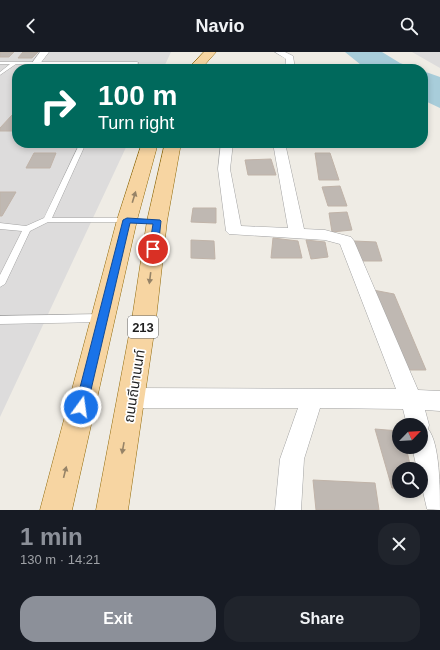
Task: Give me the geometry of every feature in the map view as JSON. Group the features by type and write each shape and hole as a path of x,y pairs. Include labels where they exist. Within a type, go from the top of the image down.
{"main road":[{"path":"199,64 210,52"},
{"path":"56,510 127,220 149,148"},
{"name":"ถนนถีนานนท์","path":"112,510 132,398 157,221 172,148"},
{"path":"127,220 157,221"}],"street":[{"path":"36,63 45,52"},
{"path":"280,52 290,58 290,64"},
{"path":"226,148 224,169 234,231 325,235 346,241 411,399 416,418"},
{"path":"281,148 297,234"},
{"path":"132,398 312,398 411,399 440,401"},
{"path":"288,510 292,459 312,398"},
{"path":"425,454 440,509"}],"lane":[{"path":"0,63 137,63"},
{"path":"0,74 12,65"},
{"path":"47,220 81,148"},
{"path":"0,226 27,229 47,220 127,220"},
{"path":"0,284 27,229"},
{"path":"0,320 103,318"}],"shaded area":[{"path":"0,52 171,52 165,64 12,64 12,148 126,148 0,417"},
{"path":"412,52 440,52 440,68"}],"water":[{"path":"345,52 382,52 403,64 360,64"},
{"path":"428,73 440,77 440,108 428,102"}],"building":[{"path":"0,52 14,52 9,57 0,57"},
{"path":"23,52 38,52 32,58 18,58"},
{"path":"12,115 12,131 0,131 0,128"},
{"path":"34,153 56,153 50,168 26,168"},
{"path":"315,153 330,153 339,180 319,180"},
{"path":"271,159 276,175 248,175 245,160"},
{"path":"340,186 347,206 328,206 322,187"},
{"path":"0,192 16,192 2,216 0,216"},
{"path":"193,208 216,208 216,223 191,222"},
{"path":"347,212 352,230 332,232 329,213"},
{"path":"273,238 298,241 302,258 271,258"},
{"path":"191,240 214,241 215,259 191,258"},
{"path":"306,240 325,242 328,257 311,259"},
{"path":"354,241 376,242 382,261 362,261"},
{"path":"373,290 394,294 426,370 399,370"},
{"path":"375,429 392,430 392,454 408,454 409,462 392,462 392,488"},
{"path":"313,480 375,483 379,510 316,510"}],"route":[{"path":"81,407 127,220 157,221 153,249"}]}
